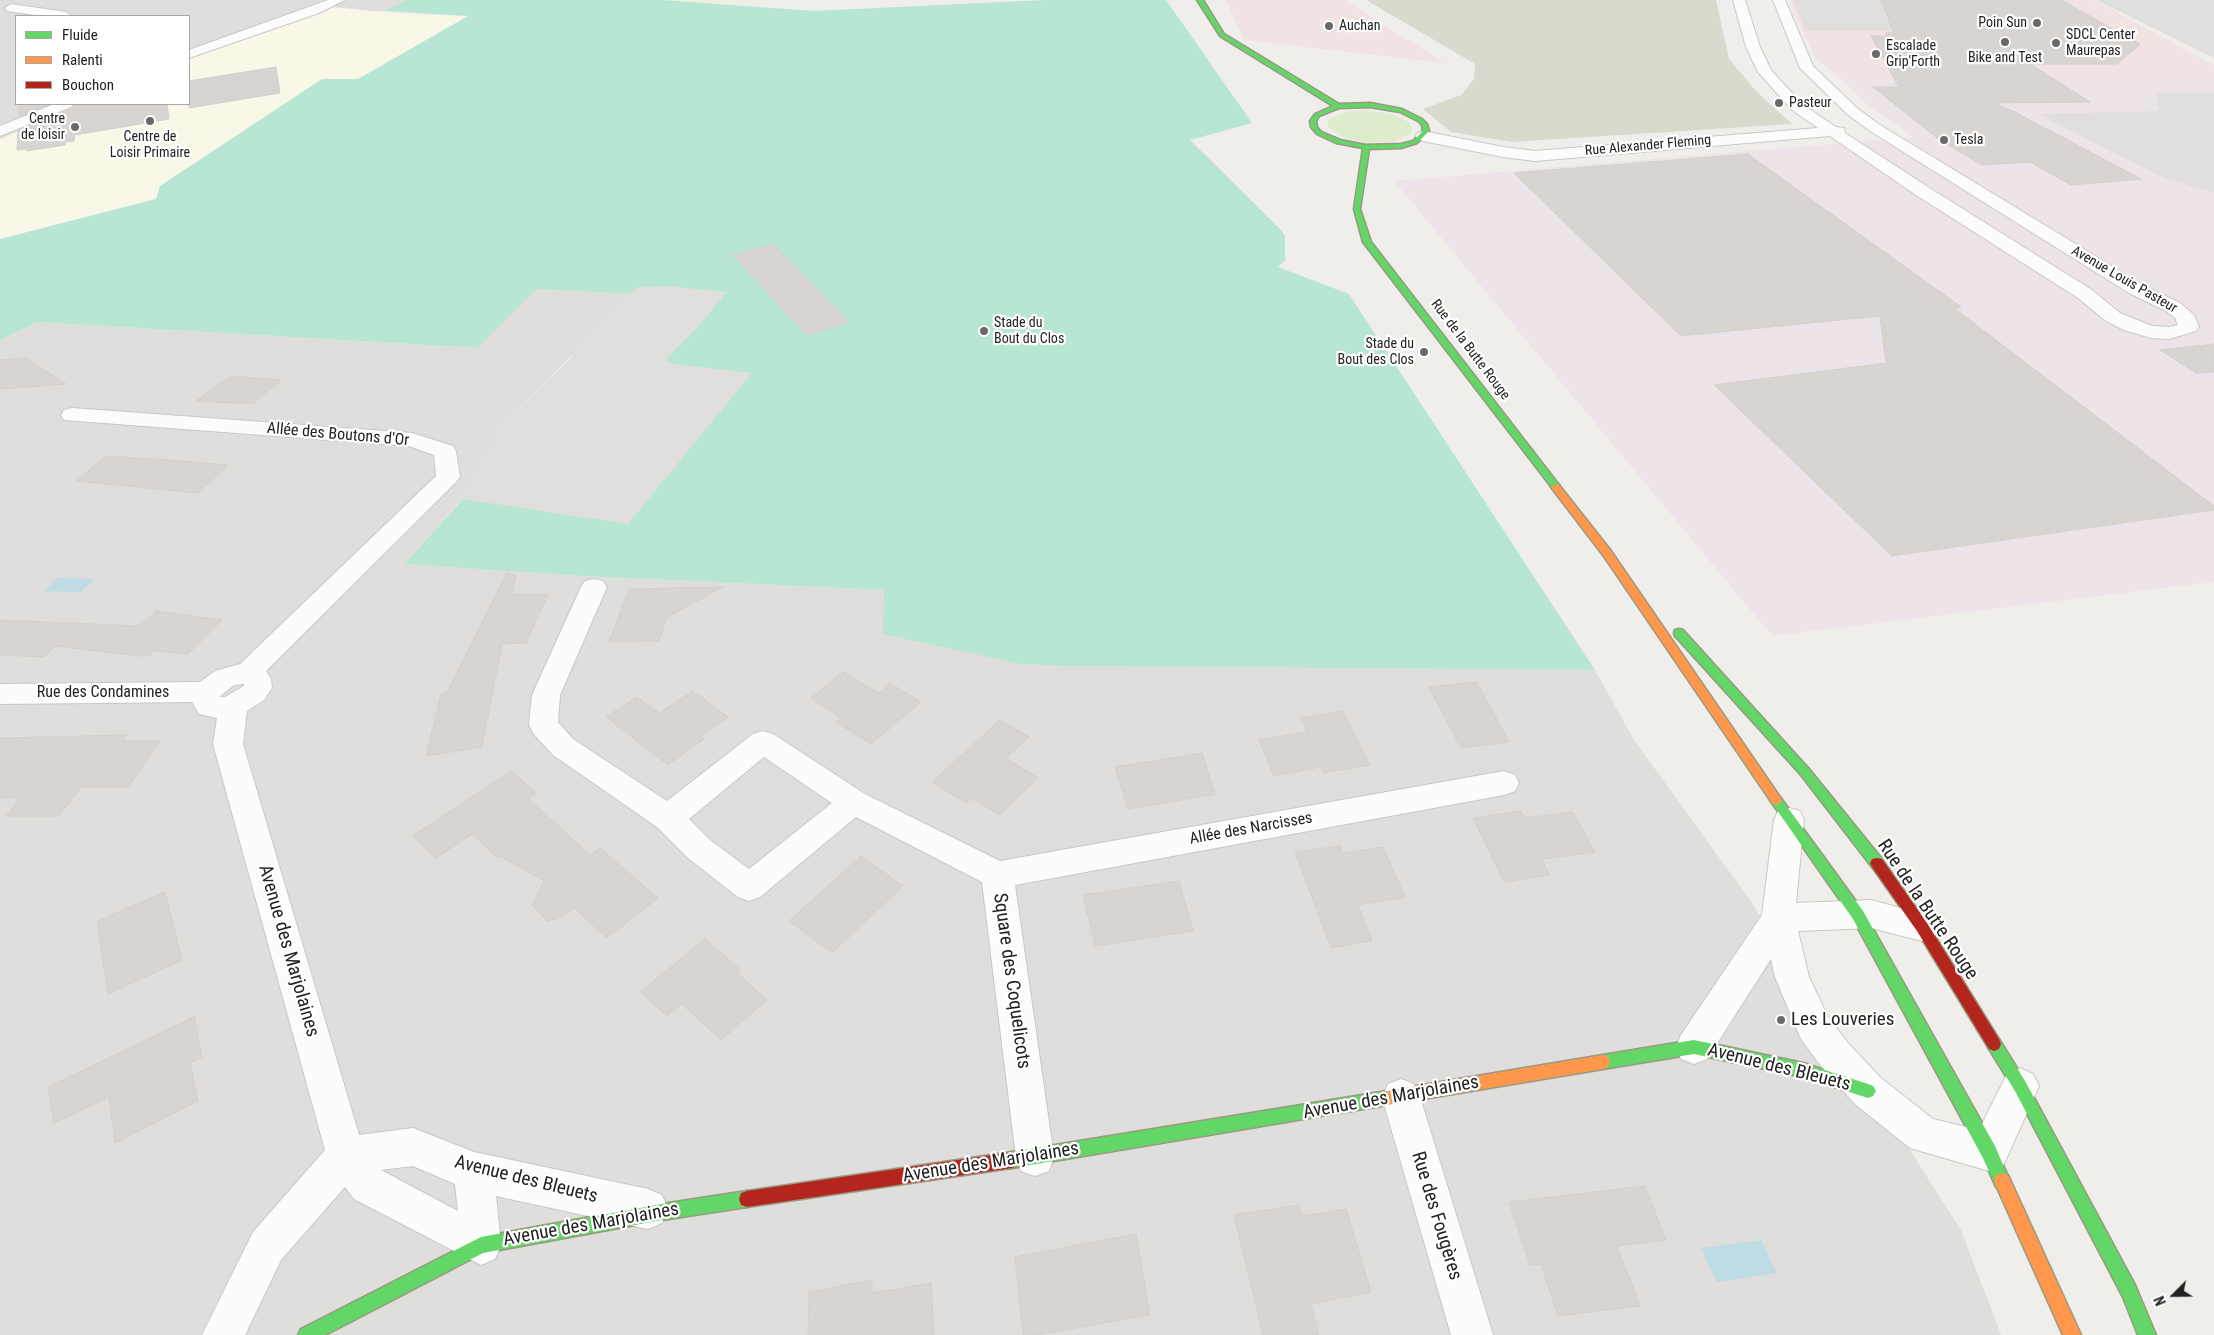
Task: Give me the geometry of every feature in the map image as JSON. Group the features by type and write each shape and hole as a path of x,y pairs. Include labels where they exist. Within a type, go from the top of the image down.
{"street":[{"path":"190,54 339,0"},
{"name":"Avenue Louis Pasteur","path":"1739,0 1753,47 1765,72 1797,107 1831,132 2086,294 2113,317 2131,326 2151,332 2169,333 2188,327 2184,314 2154,299 1875,128 1831,92 1807,68 1779,0"},
{"path":"1203,2 1222,35 1338,106"},
{"path":"11,8 59,15"},
{"path":"198,36 225,40"},
{"path":"1,130 64,105"},
{"path":"1370,105 1402,110 1420,120 1425,125 1426,131 1423,136 1415,142 1401,146 1366,147 1338,142 1319,133 1314,127 1313,121 1317,115 1338,106 1370,105"},
{"name":"Rue Alexander Fleming","path":"1423,136 1503,152 1535,156 1875,128"},
{"name":"Rue de la Butte Rouge","path":"1366,147 1356,209 1367,242 1607,553 1789,820 1858,914 1989,1152 2072,1335"},
{"path":"1888,168 1934,164"},
{"path":"2101,307 2108,299 2124,295 2154,299"},
{"name":"Allée des Boutons d'Or","path":"72,415 412,440 445,451 448,477 247,674 225,678 220,699"},
{"name":"Rue de la Butte Rouge","path":"1607,553 1805,772 1875,861 1922,927 2020,1086 2130,1291 2147,1335"},
{"path":"594,588 546,696 543,725 563,747 668,818 699,849 749,887 854,802"},
{"name":"Rue des Condamines","path":"0,694 220,699"},
{"name":"Avenue des Marjolaines","path":"220,699 228,744 346,1156"},
{"name":"Square des Coquelicots","path":"668,818 763,742 854,802 997,875 1035,1157"},
{"name":"Allée des Narcisses","path":"997,875 1504,783"},
{"name":"Avenue des Bleuets","path":"1789,820 1778,918 1792,977 1814,1027 1834,1054 1868,1091 1923,1134 1989,1152"},
{"path":"1778,918 1871,914 1922,927"},
{"name":"Avenue des Bleuets","path":"1778,918 1694,1047 1803,1070 1868,1091"},
{"name":"Avenue des Marjolaines","path":"307,1335 481,1246 662,1212 1035,1157 1694,1047"},
{"path":"1989,1152 2020,1086"},
{"name":"Rue des Fougères","path":"1401,1097 1472,1335"},
{"name":"Avenue des Bleuets","path":"346,1156 412,1148 474,1172 662,1212"},
{"path":"223,1335 267,1246 346,1156 368,1185 481,1246"},
{"path":"474,1172 481,1246"}],"shaded area":[{"path":"0,0 413,0 391,10 377,13 309,15 190,64 190,15 15,15 15,105 91,105 0,142"},
{"path":"1226,0 1344,0 1445,63 1244,40"},
{"path":"1366,0 1716,0 1729,59 1756,91 1792,124 1511,142 1451,132 1423,109 1461,95 1474,79 1475,64"},
{"path":"1790,0 2094,0 2214,65 2214,79 1841,79 1816,59 1794,14"},
{"path":"1793,0 1988,0 1995,30 1805,31"},
{"path":"2096,0 2214,0 2214,58"},
{"name":"Centre de Loisir Primaire","path":"333,7 401,14 469,16 358,79 322,79 156,199 0,239 0,139 80,105 190,105 190,59"},
{"path":"1841,79 2214,79 2214,582 1772,636 1394,181 1913,137 1862,101"},
{"path":"2155,93 2214,93 2214,193 2162,177 2038,114 2159,111"},
{"path":"665,286 727,292 666,361 673,364 752,373 628,524 456,498 466,488 470,489 478,482 471,480 480,463 479,456 502,433 496,432 574,355 570,354 637,287"},
{"path":"537,289 632,294 496,432 502,433 480,463 471,480 479,481 457,498 462,499 404,564 582,576 884,590 1021,664 1063,666 1595,670 1634,740 1750,900 1961,1230 2001,1335 0,1335 0,340 37,322 477,348"}],"green space":[{"name":"Stade du Bout du Clos","path":"407,0 662,0 814,11 1045,0 1166,0 1252,123 1190,140 1281,230 1285,236 1285,260 1278,267 1349,294 1595,670 1063,666 1020,664 883,634 884,590 582,576 404,564 462,500 456,498 466,488 470,489 478,482 471,480 480,463 479,456 502,433 496,432 574,355 570,354 631,294 537,289 478,348 37,322 0,340 0,239 156,199 160,186 322,79 358,79 468,16 384,11"},
{"path":"668,0 829,0 663,3"},
{"path":"1364,110 1390,114 1401,118 1408,122 1412,128 1411,133 1395,141 1368,143 1341,137 1328,127 1327,122 1332,117 1351,111"}],"water":[{"path":"57,578 94,579 81,592 44,591"},
{"path":"1761,1240 1777,1273 1717,1282 1701,1248"}],"building":[{"path":"1881,0 2061,0 2140,44 2117,64 2030,64 2090,102 1993,103 2015,112 2141,179 2071,185 2030,162 1982,165 1941,141 1873,87 1899,87 1871,36 1887,36 1885,33 1894,33"},
{"path":"276,67 280,93 189,108 190,81"},
{"path":"20,105 47,105 19,116"},
{"name":"Centre de loisir","path":"74,105 167,105 169,119 75,135 74,141 65,142 65,145 26,151 27,149 17,150 18,131 72,109"},
{"path":"1748,154 1961,307 1954,308 2214,506 2214,510 1892,556 1714,385 1886,363 1880,316 1681,336 1514,173"},
{"path":"773,244 849,322 807,335 733,255"},
{"path":"2214,344 2214,372 2196,373 2160,350"},
{"path":"26,358 66,384 0,389 0,360"},
{"path":"231,376 281,380 253,404 196,401"},
{"path":"106,456 228,465 198,493 76,481"},
{"path":"507,573 516,576 512,594 548,594 526,643 502,644 482,747 426,756 441,694 447,693"},
{"path":"723,587 667,617 659,641 609,642 629,589"},
{"path":"156,611 222,620 188,654 155,651 148,656 140,656 55,646 44,657 0,655 0,620 139,626"},
{"path":"843,672 879,693 890,683 921,702 871,744 836,722 841,718 811,698"},
{"path":"1477,682 1509,742 1461,748 1429,687"},
{"path":"693,691 728,717 700,737 704,739 668,765 606,717 637,697 659,713"},
{"path":"1343,711 1370,765 1323,773 1320,767 1274,776 1259,740 1307,732 1301,718"},
{"path":"1000,720 1029,737 1006,758 1038,778 1000,815 972,798 966,803 932,782"},
{"path":"126,735 122,741 160,741 128,787 81,787 59,816 6,816 21,798 0,798 0,738"},
{"path":"1202,753 1215,794 1128,809 1115,767"},
{"path":"511,771 537,793 528,798 590,855 600,848 658,898 607,938 574,908 558,918 547,921 532,905 544,881 500,856 498,858 472,834 436,858 412,836"},
{"path":"1521,811 1525,818 1573,812 1595,852 1542,859 1549,875 1504,882 1473,818"},
{"path":"1340,846 1343,853 1383,847 1405,897 1358,905 1372,941 1331,948 1295,852"},
{"path":"861,856 903,886 832,953 789,921"},
{"path":"1179,881 1193,931 1095,946 1083,895"},
{"path":"165,892 182,960 108,994 97,921"},
{"path":"705,939 741,970 737,973 767,1000 721,1040 682,1004 667,1016 640,992"},
{"path":"194,1017 202,1057 190,1063 198,1101 115,1143 109,1097 54,1123 48,1087"},
{"path":"1645,1186 1666,1240 1617,1246 1640,1306 1558,1316 1541,1264 1530,1265 1509,1202"},
{"path":"1298,1205 1302,1216 1346,1209 1371,1292 1311,1304 1319,1335 1263,1335 1234,1215"},
{"path":"1136,1234 1150,1315 1036,1335 1023,1335 1015,1257"},
{"path":"872,1280 872,1293 931,1283 934,1335 808,1335 809,1292"}],"traffic: fast":[{"path":"1200,0 1222,35 1338,106"},
{"path":"1353,105 1370,105 1402,111 1420,120 1425,125 1426,131 1415,142 1401,146 1366,147 1338,142 1319,133 1314,127 1313,121 1317,115 1338,106 1353,105"},
{"path":"1366,147 1357,209 1367,242 1556,487"},
{"path":"1679,633 1805,772 1877,863"},
{"path":"1776,800 1858,915 1989,1152 2002,1181"},
{"path":"1994,1044 2020,1086 2129,1291 2147,1335"},
{"path":"1603,1062 1694,1047 1803,1070 1868,1091"},
{"path":"1012,1160 1387,1098"},
{"path":"307,1335 481,1245 662,1212 747,1199"}],"traffic: slow":[{"path":"1556,487 1607,553 1776,800"},
{"path":"1387,1098 1603,1062"},
{"path":"2002,1181 2072,1335"}],"traffic: jam":[{"path":"1877,863 1922,927 1994,1044"},
{"path":"747,1199 1012,1160"}],"place":[{"name":"Poin Sun","path":"2037,23"},
{"name":"Auchan","path":"1329,26"},
{"name":"Bike and Test","path":"2005,42"},
{"name":"SDCL Center Maurepas","path":"2056,43"},
{"name":"Escalade Grip'Forth","path":"1876,54"},
{"name":"Pasteur","path":"1779,103"},
{"name":"Centre de Loisir Primaire","path":"150,121"},
{"name":"Centre de loisir","path":"75,127"},
{"name":"Tesla","path":"1944,140"},
{"name":"Stade du Bout du Clos","path":"984,331"},
{"name":"Stade du Bout des Clos","path":"1424,352"},
{"name":"Les Louveries","path":"1781,1020"}]}
